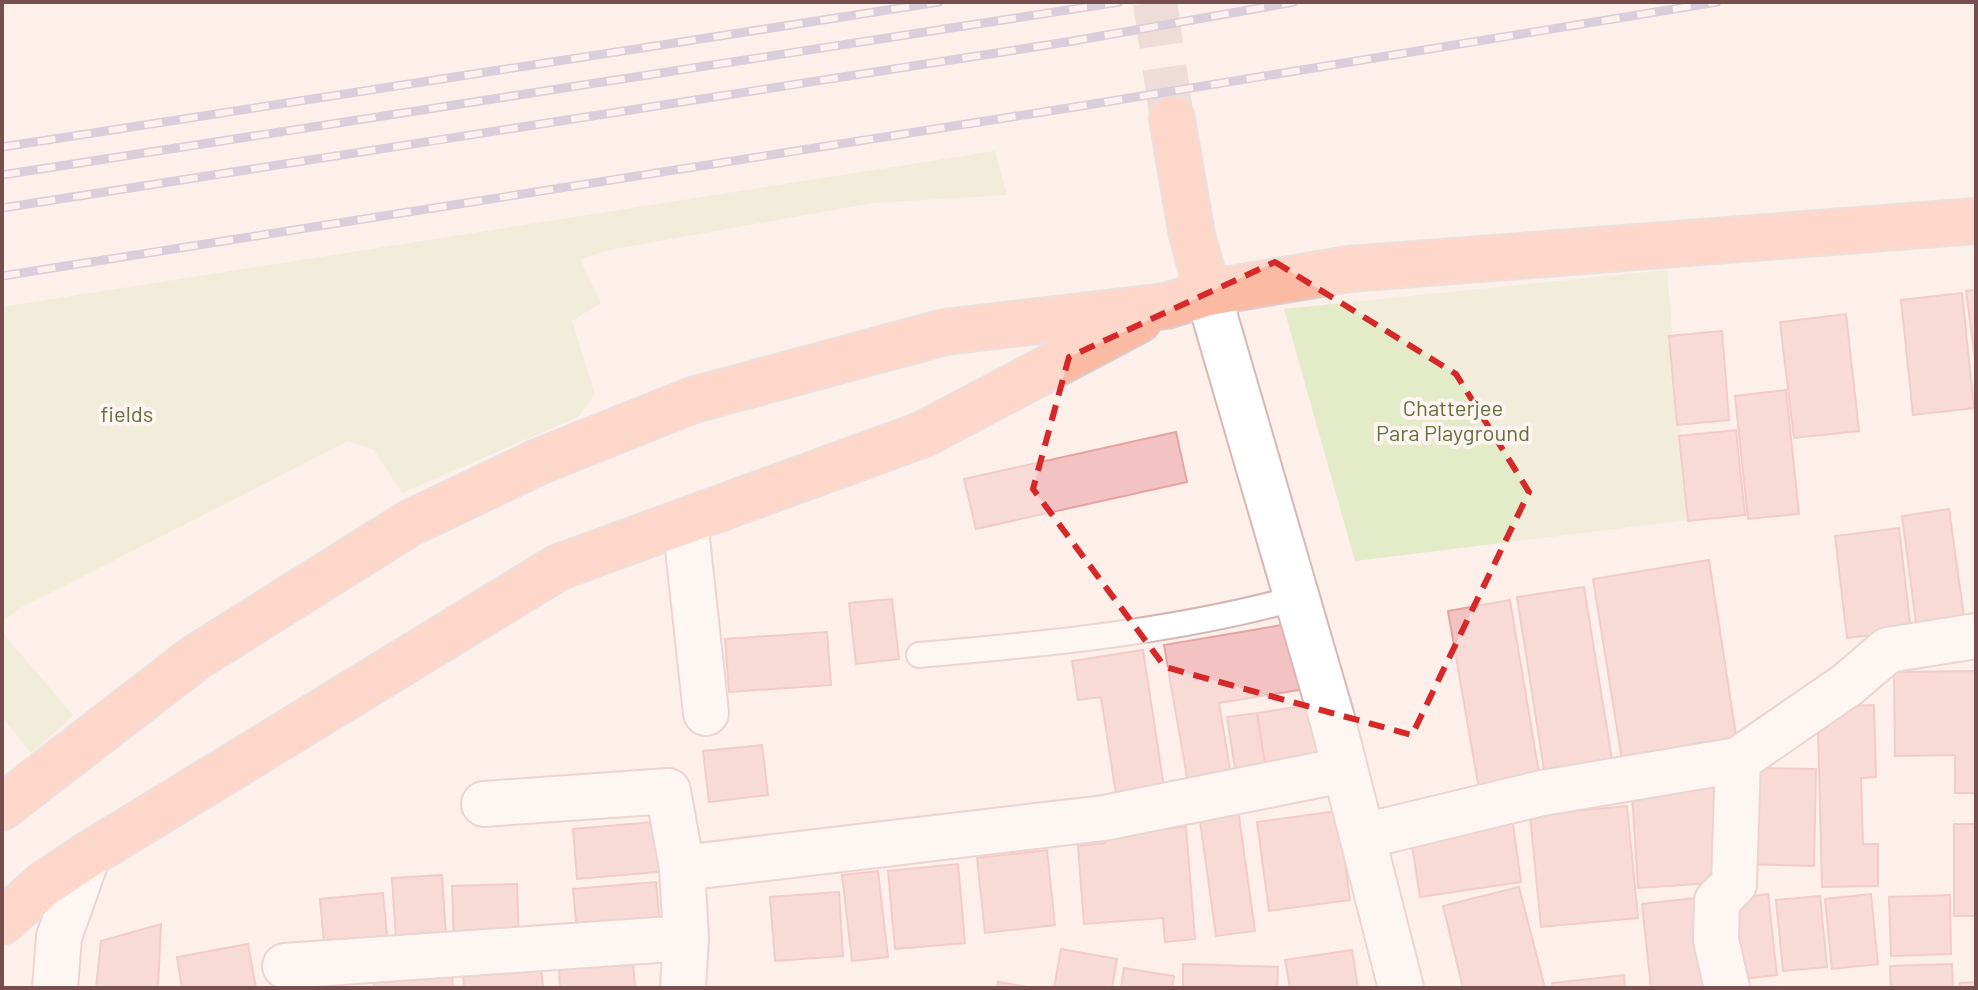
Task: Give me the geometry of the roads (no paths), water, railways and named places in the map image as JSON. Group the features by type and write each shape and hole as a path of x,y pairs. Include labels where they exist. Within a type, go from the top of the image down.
{"main road":[{"path":"1172,119 1192,235 1208,293"},
{"path":"2,807 195,658 410,523 538,462 693,400 945,332 1166,306 1208,293 1349,269 1976,221"},
{"path":"2,922 43,885 88,855 559,567 924,434 1166,306"}],"street":[{"path":"1208,293 1364,836 1401,988"},
{"path":"685,521 706,713"},
{"path":"1364,836 1542,793 1738,760 1847,685 1888,650 1976,636"},
{"path":"1727,988 1716,940 1717,901 1734,884 1738,760"},
{"path":"682,868 1104,818 1343,770"},
{"path":"484,804 668,791 682,868 686,938 683,988"},
{"path":"55,988 59,937 88,855"},
{"path":"285,966 686,938"}],"lane":[{"path":"919,655 1080,641 1241,614 1297,598"}],"tunnel":[{"path":"1155,2 1172,119"}],"railway":[{"path":"2,147 939,2"},
{"path":"2,175 1119,2"},
{"path":"2,208 1073,41 1294,2"},
{"path":"2,276 1717,2"}],"park label":[{"name":"fields","path":"127,413"},
{"name":"Chatterjee Para Playground","path":"1453,420"}]}
